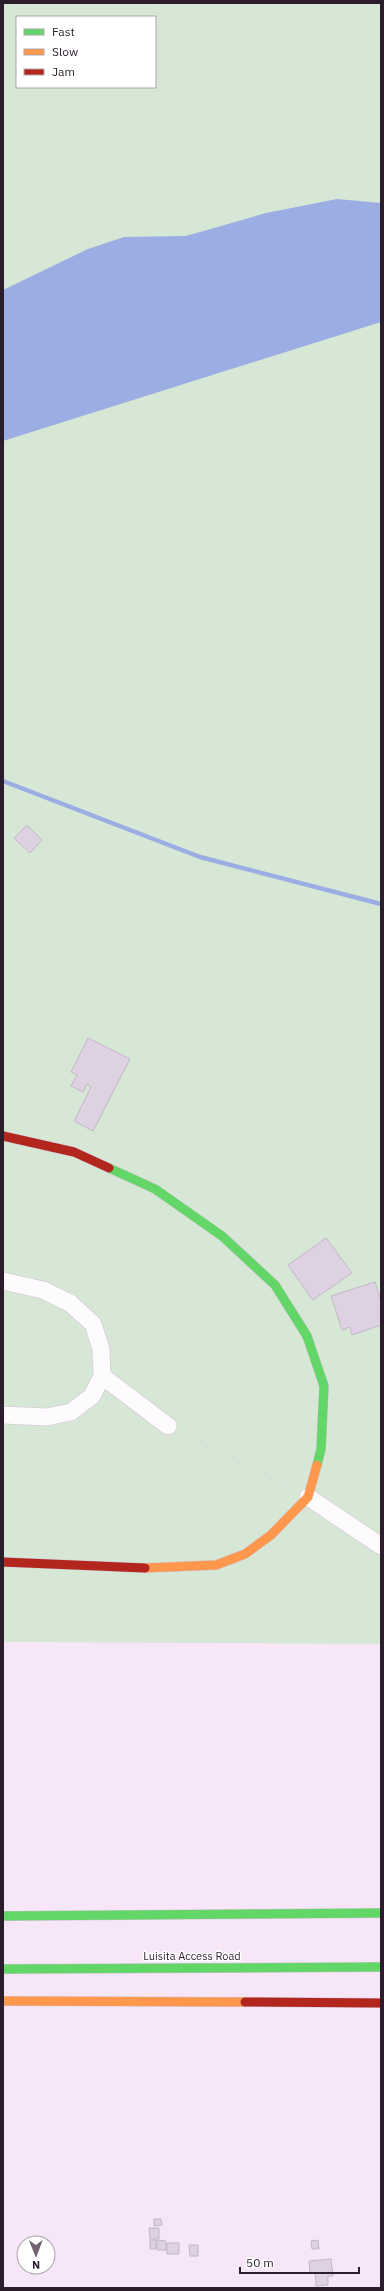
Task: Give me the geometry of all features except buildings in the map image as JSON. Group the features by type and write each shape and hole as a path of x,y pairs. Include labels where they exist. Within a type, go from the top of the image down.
{"street":[{"path":"3,1136 74,1152 155,1189 222,1236 275,1284 307,1336 324,1386 321,1449 308,1497 271,1535 244,1554 216,1565 154,1568 3,1562"},
{"path":"3,1281 44,1290 70,1303 93,1324 101,1349 102,1376 92,1396 71,1412 47,1417 3,1415"},
{"path":"102,1376 168,1426"},
{"path":"308,1497 381,1546"},
{"path":"3,1916 381,1913"},
{"name":"Luisita Access Road","path":"3,1969 381,1967"},
{"path":"3,2001 381,2003"}],"path":[{"path":"168,1426 308,1497"}],"green space":[{"path":"3,3 381,3 381,1644 3,1642"}],"water":[{"path":"337,199 381,203 381,322 3,441 3,290 88,249 124,237 186,236 266,213"}],"waterway":[{"path":"3,781 200,857 381,904"}],"traffic: fast":[{"path":"109,1168 155,1189 222,1236 275,1285 307,1336 324,1386 321,1449 317,1465"},
{"path":"3,1916 381,1913"},
{"path":"3,1969 381,1967"}],"traffic: slow":[{"path":"145,1568 216,1565 245,1554 271,1535 308,1497 317,1465"},
{"path":"3,2001 245,2002"}],"traffic: jam":[{"path":"3,1136 74,1152 109,1168"},
{"path":"3,1562 145,1568"},
{"path":"245,2002 381,2003"}]}
